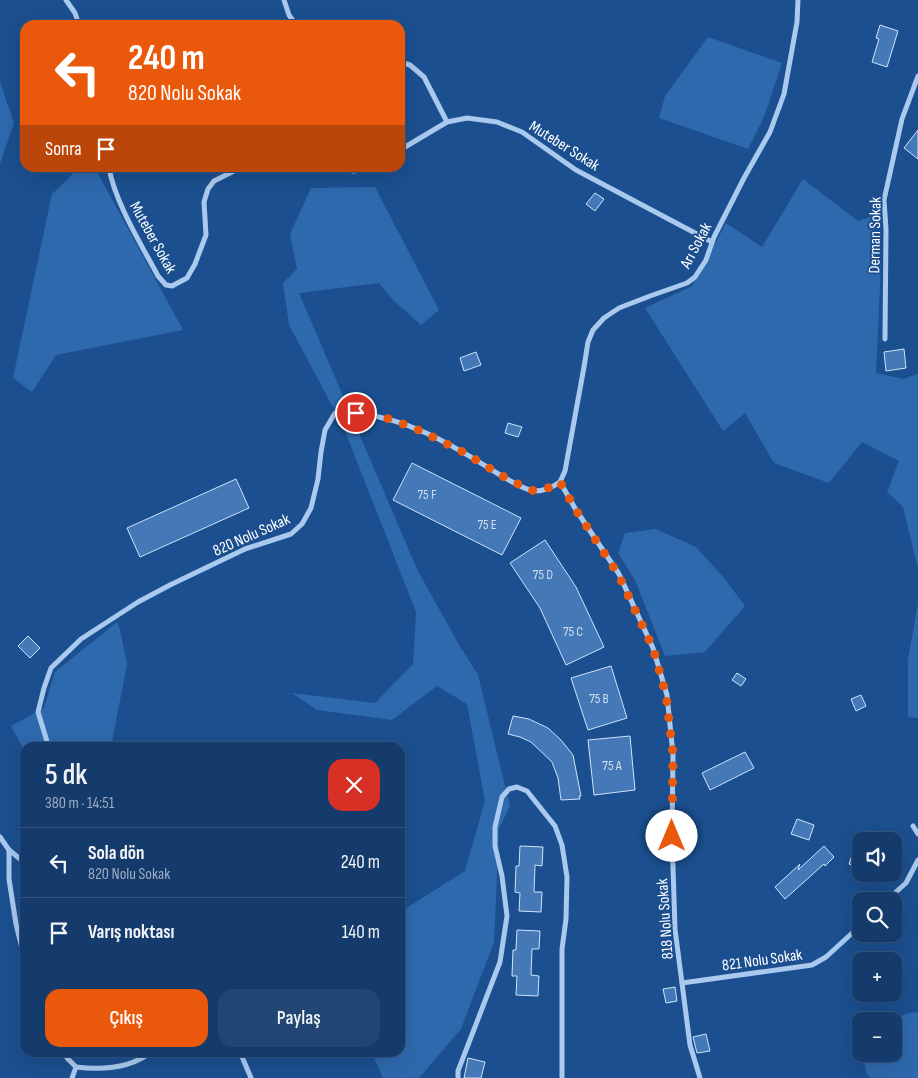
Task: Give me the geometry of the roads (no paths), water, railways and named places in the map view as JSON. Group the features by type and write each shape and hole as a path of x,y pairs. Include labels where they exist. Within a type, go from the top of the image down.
{"street":[{"path":"66,0 77,20"},
{"path":"284,0 292,20"},
{"name":"Arı Sokak","path":"560,482 565,471 588,342 593,330 604,318 619,308 688,283 695,277 706,260 712,242 744,178 770,132 784,94 798,22 798,0"},
{"path":"405,64 424,76 447,122"},
{"name":"Derman Sokak","path":"885,339 886,229 884,200 902,119 918,76"},
{"name":"Muteber Sokak","path":"405,147 447,122 467,118 497,122 522,132 576,170 712,242"},
{"name":"Muteber Sokak","path":"110,172 121,204 158,276 166,285 172,286 187,278 195,264 206,235 204,202 208,189 214,181 232,172"},
{"name":"820 Nolu Sokak","path":"48,742 38,712 44,688 51,668 80,639 170,584 245,549 291,534 302,524 314,499 325,430 335,413 342,411 390,419 421,431 463,452 509,480 534,491 552,487 560,482"},
{"name":"818 Nolu Sokak","path":"560,482 618,574 653,648 666,695 673,754 672,836 675,929 690,1045 700,1078"},
{"path":"458,1078 458,1071 500,962 507,916 502,876 495,846 494,827 502,797 509,790 517,788 527,791 555,826 562,845 566,877 566,920 562,949 562,1078"},
{"path":"913,826 918,834"},
{"path":"0,837 20,859"},
{"path":"10,850 9,878 20,940"},
{"path":"896,892 906,883 918,860"},
{"name":"821 Nolu Sokak","path":"682,983 812,964 826,957 852,933"},
{"path":"66,1057 76,1068 88,1069 127,1066 145,1057"},
{"path":"242,1057 251,1078"},
{"path":"72,1078 76,1068"}]}
